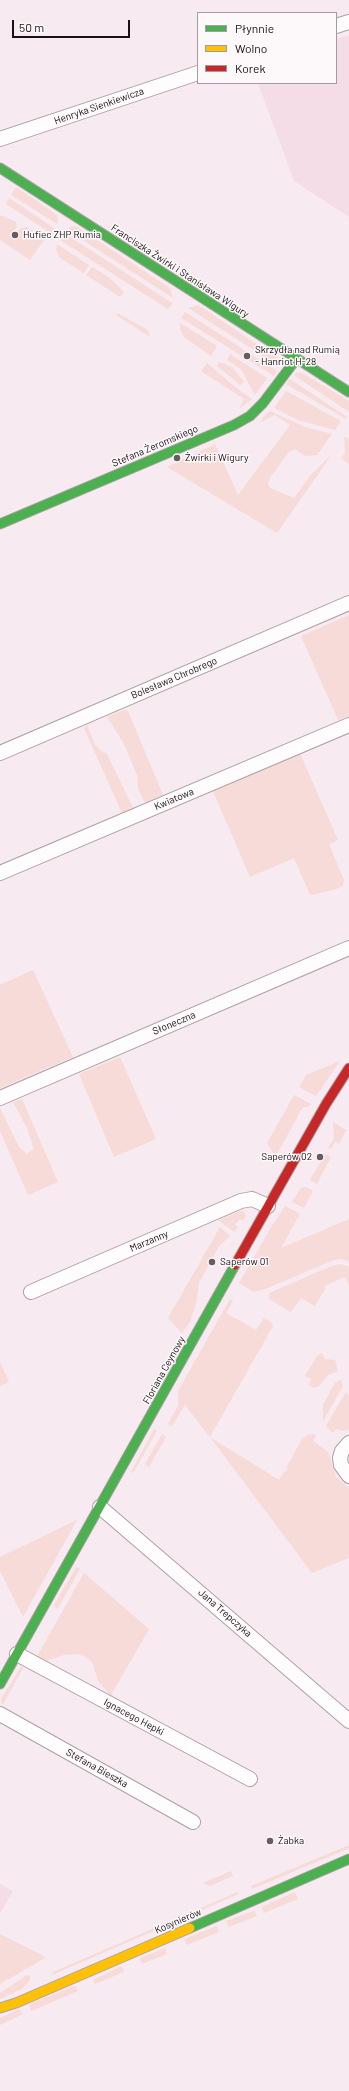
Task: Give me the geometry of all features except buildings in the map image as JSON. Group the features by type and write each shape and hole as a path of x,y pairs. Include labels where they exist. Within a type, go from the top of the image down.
{"street":[{"path":"337,26 349,22"},
{"name":"Henryka Sienkiewicza","path":"0,139 197,72"},
{"name":"Franciszka Żwirki i Stanisława Wigury","path":"0,168 349,392"},
{"name":"Stefana Żeromskiego","path":"0,524 250,416 263,403 297,358"},
{"name":"Bolesława Chrobrego","path":"0,753 349,603"},
{"name":"Kwiatowa","path":"0,873 349,724"},
{"name":"Słoneczna","path":"0,1098 349,948"},
{"name":"Floriana Ceynowy","path":"0,1684 4,1666 17,1654 268,1206 326,1104 349,1068"},
{"name":"Marzanny","path":"31,1292 241,1201 252,1199 268,1206"},
{"path":"349,1443 342,1451 340,1458 344,1472 349,1476"},
{"name":"Jana Trepczyka","path":"100,1507 120,1522 349,1721"},
{"name":"Ignacego Hepki","path":"17,1654 250,1779"},
{"name":"Stefana Bieszka","path":"0,1714 193,1822"},
{"name":"Kosynierów","path":"0,2008 16,2003 349,1860"},
{"name":"Kosynierów","path":"0,2012 16,2003"}],"shaded area":[{"path":"349,35 349,217 294,181 258,84 337,84 337,39"},
{"path":"16,187 57,215 57,224 11,195"},
{"path":"9,198 54,228 51,233 6,204"},
{"path":"0,215 16,222 17,227 12,234 14,236 20,229 26,227 44,237 44,240 30,260 0,240"},
{"path":"72,226 77,227 170,288 173,298 67,230"},
{"path":"64,233 172,303 171,306 168,309 60,240"},
{"path":"57,244 89,265 84,273 60,258 56,250"},
{"path":"92,267 110,278 124,292 120,297 86,275"},
{"path":"198,305 279,359 279,366 188,308"},
{"path":"185,312 277,371 274,376 181,318"},
{"path":"119,314 148,330 150,337 116,315"},
{"path":"180,323 217,346 211,356 184,337 180,329"},
{"path":"230,354 267,378 255,395 241,369 227,360"},
{"path":"219,362 232,367 244,382 240,385 217,366"},
{"path":"207,363 235,387 252,399 239,409 244,399 201,371"},
{"path":"296,373 302,373 349,401 349,412 294,375"},
{"path":"290,379 347,417 346,419 286,384"},
{"path":"286,391 341,421 335,430 298,420 274,408"},
{"path":"270,411 305,427 332,434 317,455 305,456 295,449 289,452 271,476 268,483 270,488 294,498 310,476 333,453 277,533 167,467 215,444 238,495 290,425 275,415 261,422 263,417"},
{"path":"344,437 349,439 349,464 341,458 345,453"},
{"path":"349,615 349,716 338,720 301,636"},
{"path":"124,710 128,711 163,795 145,803 138,788 137,775 124,744 107,717"},
{"path":"87,725 95,745 107,754 133,808 122,813 84,728"},
{"path":"299,751 338,840 329,844 344,880 343,886 334,890 310,895 294,858 250,877 212,789"},
{"path":"33,970 73,1057 0,1088 0,985"},
{"path":"120,1057 156,1139 114,1157 79,1074"},
{"path":"340,1061 316,1096 299,1087 306,1075"},
{"path":"294,1095 311,1104 310,1106 302,1108 275,1158 267,1143"},
{"path":"22,1099 58,1182 28,1195 0,1131 0,1108 19,1147 27,1154 34,1149 27,1128 13,1102"},
{"path":"333,1122 346,1130 339,1144 335,1142 331,1149 328,1148 334,1138"},
{"path":"325,1154 331,1157 317,1184 310,1180"},
{"path":"306,1187 313,1191 304,1208 292,1202 301,1188"},
{"path":"285,1206 300,1214 281,1248 349,1219 349,1262 342,1259 334,1260 265,1289 254,1292 239,1283"},
{"path":"240,1211 244,1211 246,1217 242,1221 240,1219 235,1225 238,1227 234,1232 218,1220"},
{"path":"220,1227 230,1236 219,1246 199,1283 196,1303 190,1322 182,1333 168,1318"},
{"path":"341,1264 349,1267 349,1286 345,1277 324,1286 325,1289 315,1306 301,1298 291,1312 269,1299 269,1293 329,1267"},
{"path":"230,1299 233,1301 226,1313 256,1330 264,1318 271,1322 273,1326 210,1437 185,1405 172,1426 168,1424 178,1406 178,1391"},
{"path":"322,1353 325,1359 335,1360 338,1371 328,1375 319,1386 314,1388 309,1385 311,1379 305,1376 317,1356"},
{"path":"0,1362 9,1382 0,1386"},
{"path":"341,1380 343,1386 323,1421 323,1405 335,1383"},
{"path":"346,1392 349,1396 349,1429 346,1431 336,1429 333,1433 326,1426"},
{"path":"154,1429 157,1431 133,1473 131,1472"},
{"path":"162,1434 166,1437 149,1467 145,1464"},
{"path":"307,1435 316,1435 313,1441 328,1452 336,1477 349,1488 349,1558 312,1573 210,1437 279,1480 284,1471 286,1472 288,1469 286,1468 302,1439"},
{"path":"77,1520 23,1617 0,1571 0,1557"},
{"path":"76,1567 80,1569 57,1610 54,1605"},
{"path":"84,1573 149,1629 111,1695 153,1718 150,1719 111,1700 110,1695 98,1681 92,1662 84,1656 76,1654 64,1655 43,1662 36,1658"},
{"path":"21,1667 23,1668 2,1706 1,1699"},
{"path":"349,1845 349,1848 338,1853 252,1889 251,1886"},
{"path":"231,1871 233,1876 210,1886 203,1883"},
{"path":"0,1884 13,1891 0,1914"},
{"path":"238,1892 239,1894 52,1975 53,1972"},
{"path":"295,1892 298,1899 264,1913 261,1907"},
{"path":"254,1911 257,1916 229,1927 226,1921"},
{"path":"217,1926 219,1932 187,1945 184,1939"},
{"path":"0,1934 44,1956 45,1958 0,1984"},
{"path":"165,1948 167,1954 142,1964 140,1958"},
{"path":"122,1966 124,1972 95,1984 93,1980"},
{"path":"27,1975 30,1976 30,1980 22,1989 0,1999 0,1993"},
{"path":"75,1986 78,1991 31,2011 29,2004"},
{"path":"19,2009 23,2014 0,2025 0,2018"}],"traffic: fast":[{"path":"0,168 349,392"},
{"path":"0,524 234,425 250,416 263,403 297,358"},
{"path":"0,1684 235,1265"},
{"path":"190,1928 349,1859"}],"traffic: slow":[{"path":"0,2008 16,2003 190,1928"}],"traffic: jam":[{"path":"235,1265 326,1104 349,1068"}],"place":[{"name":"Hufiec ZHP Rumia","path":"15,235"},
{"name":"Skrzydła nad Rumią - Hanriot H-28","path":"247,356"},
{"name":"Żwirki i Wigury","path":"177,458"},
{"name":"Saperów 02","path":"320,1157"},
{"name":"Saperów 01","path":"212,1262"},
{"name":"Żabka","path":"270,1841"}]}
